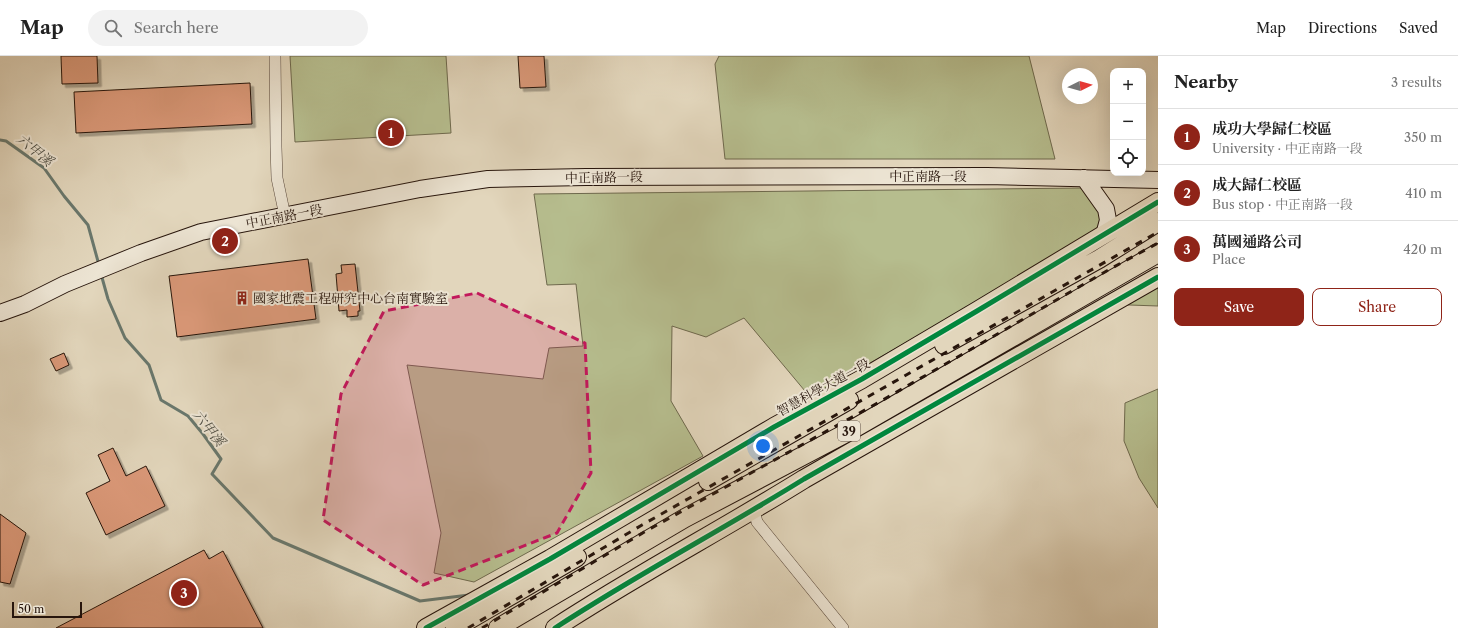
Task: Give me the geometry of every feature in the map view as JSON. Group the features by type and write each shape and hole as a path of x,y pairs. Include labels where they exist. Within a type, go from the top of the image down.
{"main road":[{"name":"智慧科學大道一段","path":"426,628 680,483 774,427 883,366 1158,202"},
{"name":"智慧科學大道一段","path":"455,628 937,349 1100,259 1158,222"},
{"name":"39","path":"498,628 685,518 848,432 1158,253"},
{"name":"39","path":"555,628 601,598 754,510 804,479 1158,277"},
{"path":"883,366 937,349"}],"street":[{"path":"276,56 277,178 285,216"},
{"name":"中正南路一段","path":"25,304 66,284 141,253 201,232 420,189 488,180 586,177 987,176 1158,180"},
{"path":"1084,178 1106,208 1108,220 1104,235"},
{"path":"0,313 25,304"},
{"path":"0,322 25,304"},
{"path":"754,510 757,522 843,628"}],"highlighted area":[{"path":"477,293 585,343 591,473 557,533 423,585 323,520 341,394 384,311"}],"green space":[{"path":"290,56 446,56 451,133 295,142"},
{"path":"719,56 1029,56 1055,159 725,159 715,64"},
{"path":"1083,188 1103,209 1099,233 810,397 744,318 706,337 672,326 671,401 703,456 474,582 434,573 441,533 407,365 543,379 549,348 583,346 576,284 547,285 534,194"},
{"path":"1158,278 1158,306 1101,304"},
{"path":"1158,389 1158,508 1139,478 1124,441 1125,403"}],"building":[{"path":"61,56 97,56 98,83 62,84"},
{"path":"518,56 544,56 546,87 520,88"},
{"path":"250,83 252,124 76,133 74,92"},
{"name":"國家地震工程研究中心台南實驗室","path":"308,259 316,319 177,337 169,276"},
{"path":"355,264 360,311 358,311 358,316 347,317 347,310 339,311 336,274 342,273 341,265"},
{"path":"64,353 69,365 56,371 50,359"},
{"path":"113,448 126,476 146,466 165,506 106,535 86,493 110,481 98,455"},
{"path":"0,514 26,533 10,584 0,582"},
{"path":"204,550 209,559 223,551 263,628 56,628"}],"waterway":[{"name":"六甲溪","path":"0,140 6,141 44,168 64,196 88,225 99,265"},
{"name":"六甲溪","path":"101,274 108,299 125,338 149,365 161,400 188,416 203,434 221,459 212,474 273,538 420,601 469,595"}],"railway":[{"path":"468,628 642,525 1158,232"},
{"path":"482,628 646,531 883,400 1110,269 1158,243"}],"cycle path":[{"path":"426,628 550,559 774,427 862,379 1158,202"},
{"path":"555,628 586,608 804,479 1158,277"}],"place":[{"name":"成功大學歸仁校區","path":"391,133"},
{"name":"成大歸仁校區","path":"225,241"},
{"name":"國家地震工程研究中心台南實驗室","path":"242,298"},
{"name":"萬國通路公司","path":"184,593"}]}
